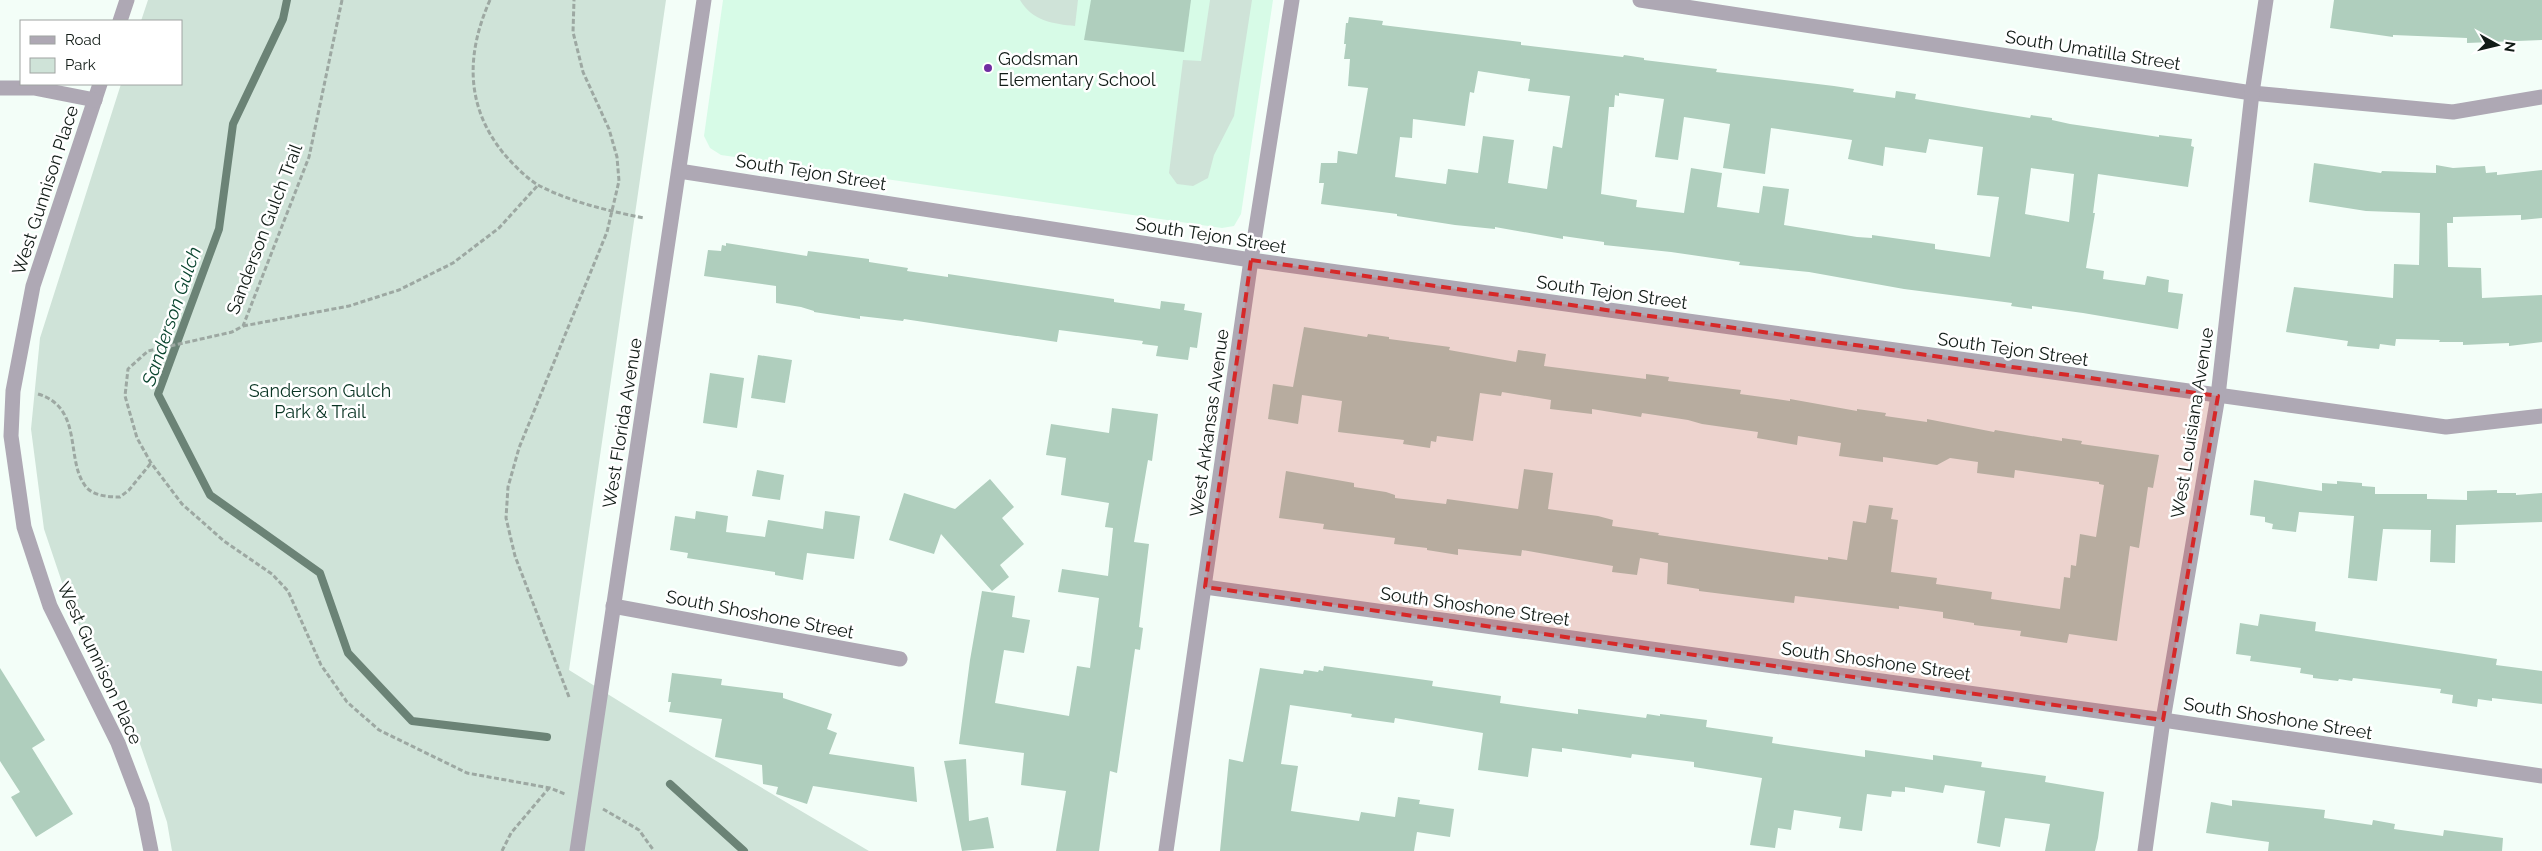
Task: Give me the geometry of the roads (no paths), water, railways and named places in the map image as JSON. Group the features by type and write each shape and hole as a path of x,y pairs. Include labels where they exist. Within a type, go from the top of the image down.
{"street":[{"path":"120,20 127,0"},
{"name":"West Florida Avenue","path":"577,851 704,0"},
{"name":"West Arkansas Avenue","path":"1166,851 1251,260 1292,0"},
{"name":"South Umatilla Street","path":"1640,0 2252,93 2454,112 2542,97"},
{"name":"West Louisiana Avenue","path":"2145,851 2163,720 2218,396 2252,93 2266,0"},
{"name":"West Gunnison Place","path":"100,85 33,286 5,438 24,527 50,606 118,742 142,806 151,851"},
{"path":"0,88 34,88 95,100"},
{"name":"South Tejon Street","path":"679,171 1251,260 2446,427 2542,416"},
{"name":"South Shoshone Street","path":"1205,587 2163,720 2542,776"},
{"name":"South Shoshone Street","path":"613,606 900,659"}],"waterway":[{"name":"Sanderson Gulch","path":"287,0 283,19 233,124 219,229 158,394 210,495 320,573 348,653 412,721 547,737"},
{"name":"Sanderson Gulch","path":"670,784 744,851"}],"place":[{"name":"Godsman Elementary School","path":"988,68"}],"park label":[{"name":"Sanderson Gulch Park & Trail","path":"320,400"}]}
